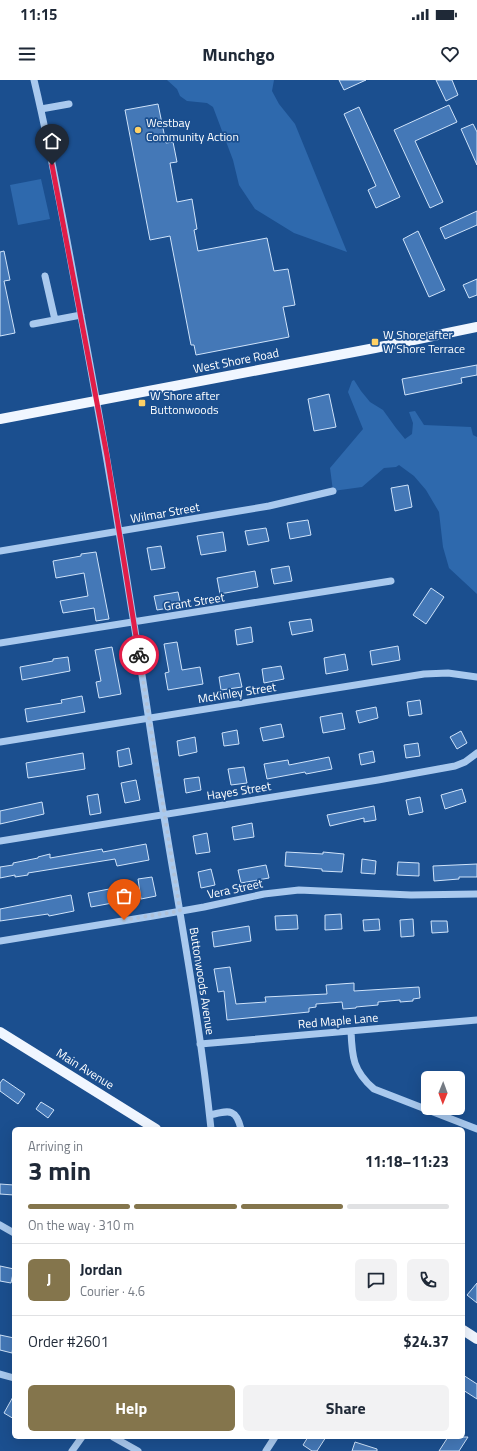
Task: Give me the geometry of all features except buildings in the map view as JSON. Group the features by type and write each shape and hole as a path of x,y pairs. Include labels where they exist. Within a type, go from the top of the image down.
{"main road":[{"name":"West Shore Road","path":"0,420 477,327"},
{"name":"Main Avenue","path":"0,1032 153,1127"},
{"path":"465,1331 477,1339"}],"street":[{"name":"Buttonwoods Avenue","path":"34,80 81,315 107,456 180,911 206,1084 211,1127"},
{"path":"41,110 69,104"},
{"path":"45,276 55,320"},
{"path":"34,324 81,315"},
{"name":"Wilmar Street","path":"0,551 269,506 333,491"},
{"name":"Grant Street","path":"0,643 134,623 391,581"},
{"name":"McKinley Street","path":"0,742 424,674 448,672 477,677"},
{"name":"Hayes Street","path":"0,841 456,766 465,762 477,753"},
{"name":"Vera Street","path":"0,941 180,911 264,894 299,890 411,895 477,894"},
{"name":"Red Maple Lane","path":"200,1044 477,1020"},
{"path":"351,1031 355,1064 362,1077 374,1089 477,1129"},
{"path":"210,1115 227,1111 239,1119 241,1127"},
{"path":"0,1225 12,1232"},
{"path":"0,1374 12,1377"},
{"path":"72,1451 81,1439"},
{"path":"117,1439 138,1451"},
{"path":"266,1451 274,1439"}],"shaded area":[{"path":"167,80 274,80 272,91 279,104 295,124 347,252 294,233 255,209 239,185 233,160 213,107 207,103 187,101 180,96 177,89"},
{"path":"41,179 50,219 18,225 10,185"},
{"path":"354,380 370,402 383,410 405,439 412,434 413,423 409,412 415,411 424,425 471,427 473,435 477,437 477,594 449,568 443,547 439,512 426,490 414,476 399,465 396,467 384,468 362,487 333,491 330,468 363,429 348,392 352,381"}],"way so far":[{"path":"124,920 180,911 139,655"}],"place":[{"name":"Westbay Community Action","path":"138,130"},
{"name":"W Shore after W Shore Terrace","path":"375,342"},
{"name":"W Shore after Buttonwoods","path":"142,403"}],"route":[{"path":"52,165 65,226 107,456 139,655"}]}
